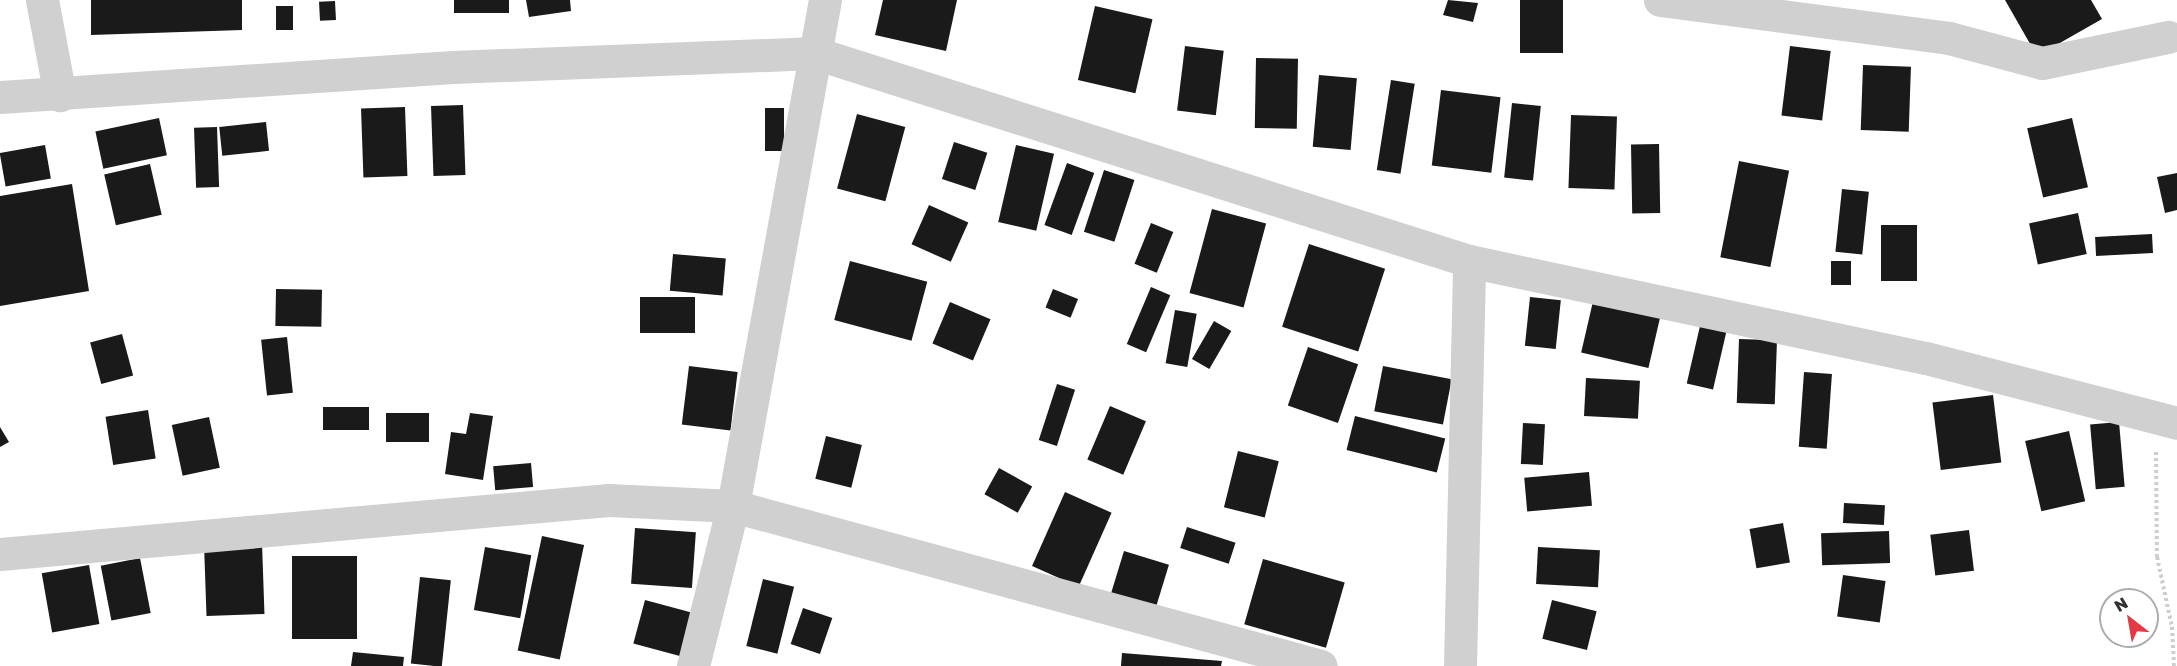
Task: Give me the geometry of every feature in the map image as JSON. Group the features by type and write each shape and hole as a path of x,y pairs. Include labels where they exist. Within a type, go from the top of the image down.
{"street":[{"path":"42,0 60,95"},
{"path":"693,666 734,506 825,0"},
{"path":"1660,0 1949,38 2042,63 2168,37"},
{"path":"0,97 60,95 453,67 815,52 1469,261 1926,358 2167,421"},
{"path":"1460,666 1469,261"},
{"path":"0,554 609,500 734,506 1321,666"}],"path":[{"path":"2167,421 2157,557 2172,627 2174,666"}],"building":[{"path":"91,0 242,0 242,30 91,35"},
{"path":"454,0 509,0 509,13 454,13"},
{"path":"526,0 570,0 571,11 529,17"},
{"path":"883,0 957,0 946,51 875,35"},
{"path":"1448,0 1478,3 1473,22 1443,15"},
{"path":"1520,0 1563,0 1563,53 1520,53"},
{"path":"2005,0 2091,0 2102,19 2037,56"},
{"path":"335,1 336,20 320,21 319,2"},
{"path":"276,6 293,6 293,30 276,30"},
{"path":"1095,6 1152,19 1135,93 1078,80"},
{"path":"1185,46 1224,51 1216,115 1177,111"},
{"path":"1790,46 1831,51 1822,120 1781,115"},
{"path":"1256,58 1298,59 1297,129 1255,128"},
{"path":"1863,65 1911,67 1909,132 1861,130"},
{"path":"1319,75 1357,78 1351,150 1313,147"},
{"path":"1391,80 1415,84 1400,174 1377,170"},
{"path":"1441,90 1501,97 1491,173 1432,165"},
{"path":"1512,103 1541,106 1533,181 1504,178"},
{"path":"463,105 465,175 433,176 431,106"},
{"path":"405,107 407,176 363,177 361,109"},
{"path":"765,108 784,108 784,151 765,151"},
{"path":"857,114 905,127 885,201 837,188"},
{"path":"1571,115 1617,117 1614,190 1568,188"},
{"path":"159,118 167,155 103,169 95,132"},
{"path":"2072,118 2088,187 2043,198 2027,128"},
{"path":"266,122 269,151 222,156 219,127"},
{"path":"217,127 219,187 196,188 194,128"},
{"path":"954,142 987,153 975,190 942,179"},
{"path":"1631,144 1659,144 1660,213 1632,213"},
{"path":"45,145 51,178 6,186 0,153"},
{"path":"1016,145 1054,154 1036,231 998,222"},
{"path":"1739,161 1789,171 1770,267 1720,257"},
{"path":"1067,163 1094,173 1072,235 1044,225"},
{"path":"150,164 162,215 116,225 104,175"},
{"path":"1104,170 1134,180 1114,242 1084,232"},
{"path":"2177,173 2177,210 2165,213 2157,177"},
{"path":"72,184 89,291 0,306 0,196"},
{"path":"1842,189 1869,192 1862,254 1835,252"},
{"path":"929,205 968,222 951,262 912,244"},
{"path":"1212,209 1266,223 1244,308 1189,293"},
{"path":"2078,213 2087,254 2038,264 2029,223"},
{"path":"1151,223 1173,232 1157,273 1135,264"},
{"path":"1881,225 1917,225 1917,281 1881,281"},
{"path":"2152,234 2153,253 2096,256 2095,237"},
{"path":"1309,244 1385,269 1358,351 1282,327"},
{"path":"673,254 726,259 723,295 670,291"},
{"path":"850,261 927,282 911,341 834,320"},
{"path":"1831,261 1851,261 1851,285 1831,285"},
{"path":"1151,287 1170,295 1146,352 1127,344"},
{"path":"276,289 322,290 321,327 275,326"},
{"path":"1053,289 1078,299 1071,318 1046,308"},
{"path":"640,297 695,297 695,333 640,333"},
{"path":"1530,297 1561,300 1556,349 1525,346"},
{"path":"1594,297 1661,313 1648,368 1581,353"},
{"path":"950,302 991,319 973,361 932,343"},
{"path":"1175,310 1197,314 1187,367 1166,363"},
{"path":"1214,321 1231,331 1209,369 1192,359"},
{"path":"1700,326 1726,332 1713,390 1687,383"},
{"path":"122,334 133,376 101,384 90,343"},
{"path":"287,337 293,393 267,395 261,340"},
{"path":"1739,339 1777,340 1775,404 1737,403"},
{"path":"1308,347 1358,364 1338,423 1288,406"},
{"path":"689,366 738,372 730,431 682,425"},
{"path":"1383,366 1452,379 1443,425 1374,411"},
{"path":"1804,372 1832,374 1827,449 1799,447"},
{"path":"1586,378 1640,381 1638,419 1584,416"},
{"path":"1057,384 1075,390 1057,446 1039,440"},
{"path":"1993,395 2001,462 1941,470 1932,402"},
{"path":"1110,406 1146,421 1123,475 1087,459"},
{"path":"323,407 369,407 369,430 323,430"},
{"path":"148,410 156,458 113,465 106,417"},
{"path":"386,413 429,413 429,442 386,442"},
{"path":"470,413 493,416 483,480 445,474 451,432 466,434"},
{"path":"1355,416 1445,438 1437,472 1347,450"},
{"path":"209,417 220,468 183,476 172,425"},
{"path":"2119,422 2125,487 2096,489 2090,425"},
{"path":"1523,423 1545,424 1543,465 1521,464"},
{"path":"0,427 9,442 0,447"},
{"path":"2069,431 2085,501 2041,511 2025,441"},
{"path":"826,436 862,445 851,488 815,479"},
{"path":"1238,451 1279,461 1265,517 1224,507"},
{"path":"531,463 533,487 495,490 493,466"},
{"path":"999,468 1032,486 1018,513 984,494"},
{"path":"1589,472 1592,506 1527,512 1524,478"},
{"path":"1065,492 1112,513 1079,587 1032,566"},
{"path":"1844,503 1885,505 1884,525 1843,523"},
{"path":"1783,523 1790,562 1756,568 1750,529"},
{"path":"1187,527 1236,543 1229,564 1180,548"},
{"path":"635,528 696,532 692,588 631,584"},
{"path":"1969,530 1974,571 1935,575 1930,535"},
{"path":"1889,531 1890,563 1822,565 1821,533"},
{"path":"542,536 584,545 560,659 518,650"},
{"path":"262,543 264,614 207,616 204,545"},
{"path":"485,547 531,555 520,618 474,610"},
{"path":"1538,547 1600,550 1598,587 1536,584"},
{"path":"1124,551 1169,565 1155,612 1110,598"},
{"path":"292,556 357,556 357,639 292,639"},
{"path":"140,558 151,613 111,621 101,566"},
{"path":"1263,559 1345,582 1326,648 1244,624"},
{"path":"89,565 99,624 52,632 42,573"},
{"path":"1843,575 1886,581 1880,623 1837,617"},
{"path":"420,577 451,580 442,666 411,664"},
{"path":"763,579 794,587 777,654 746,646"},
{"path":"645,600 692,613 681,656 633,643"},
{"path":"1552,600 1597,611 1587,650 1542,639"},
{"path":"803,608 832,618 820,654 791,644"},
{"path":"353,652 404,657 403,666 351,666"},
{"path":"1122,653 1222,661 1221,666 1121,666"}]}
